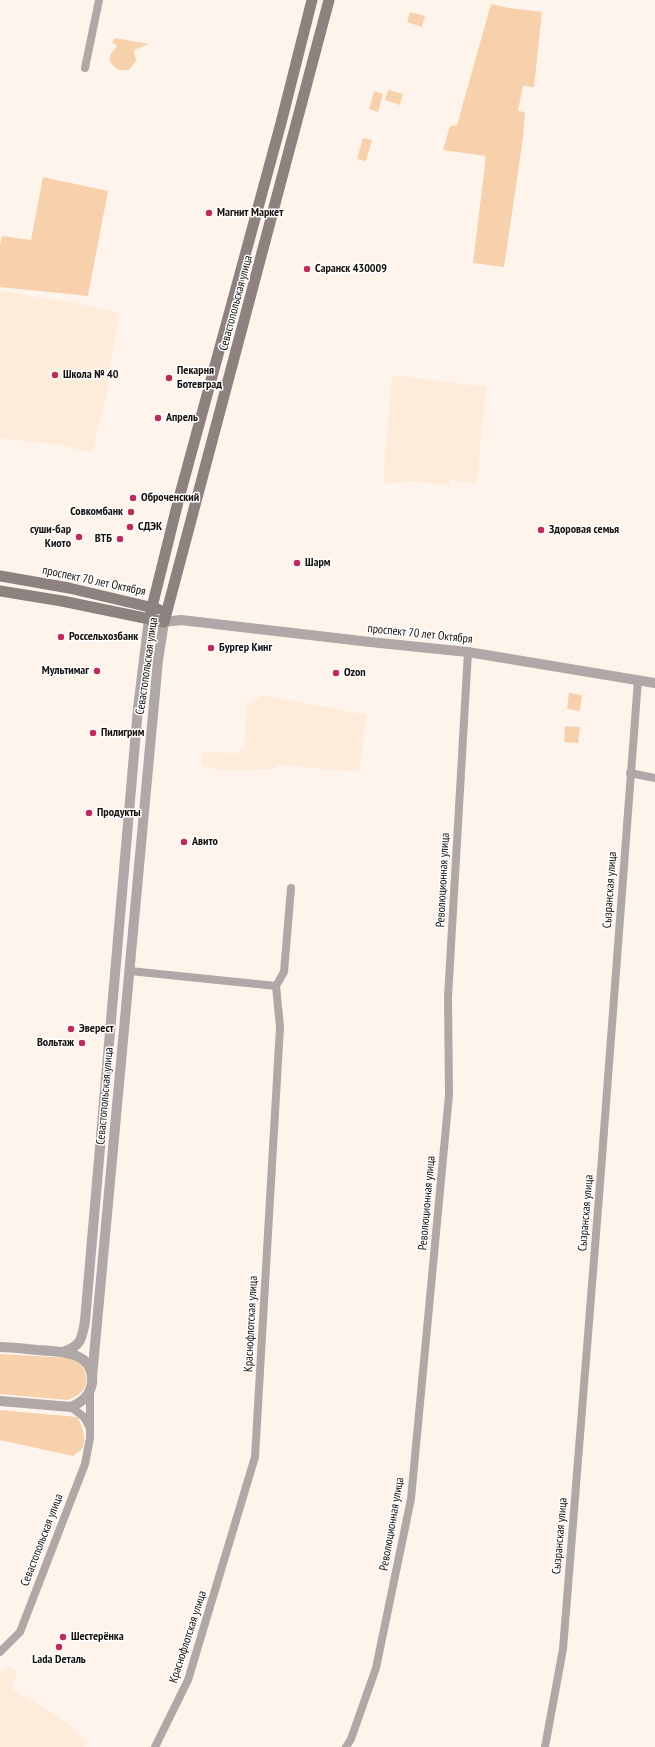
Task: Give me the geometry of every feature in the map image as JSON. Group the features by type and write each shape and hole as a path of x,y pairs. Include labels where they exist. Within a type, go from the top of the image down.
{"main road":[{"name":"Севастопольская улица","path":"149,619 181,490 312,0"},
{"name":"Севастопольская улица","path":"164,622 330,0"},
{"name":"проспект 70 лет Октября","path":"0,576 69,588 168,611"},
{"name":"проспект 70 лет Октября","path":"0,591 62,601 164,622"}],"street":[{"path":"85,68 99,0"},
{"name":"проспект 70 лет Октября","path":"168,611 181,620"},
{"name":"Севастопольская улица","path":"63,1352 72,1349 78,1344 83,1336 85,1321 138,701 149,619"},
{"name":"проспект 70 лет Октября","path":"164,622 181,620 344,640 468,652 655,683"},
{"name":"Севастопольская улица","path":"0,1652 20,1632 85,1464 90,1438 90,1391 158,660 164,622"},
{"name":"Революционная улица","path":"346,1747 351,1739 376,1668 411,1499 449,1095 448,997 468,652"},
{"name":"Сызранская улица","path":"544,1747 563,1641 599,1200 638,680"},
{"path":"133,764 149,765"},
{"path":"630,773 655,778"},
{"path":"130,803 145,805"},
{"path":"116,970 276,986 284,972 291,888"},
{"name":"Краснофлотская улица","path":"155,1747 188,1680 255,1457 280,1027 276,986"},
{"path":"0,1347 74,1354 82,1358 87,1363 92,1377"},
{"path":"0,1401 71,1407 80,1403 90,1391"},
{"path":"71,1407 84,1417 90,1429"}],"shaded area":[{"path":"491,4 542,12 534,87 523,86 518,110 525,113 523,138 504,267 473,263 486,156 443,150 450,126 457,125"},
{"path":"410,12 425,16 422,27 407,22"},
{"path":"115,38 149,44 134,50 136,61 129,70 118,70 110,62 110,55 117,46 112,42"},
{"path":"388,90 403,94 400,105 385,100"},
{"path":"374,91 383,94 378,112 369,109"},
{"path":"363,138 372,140 366,161 357,159"},
{"path":"43,177 108,191 88,296 0,287 0,246 2,236 31,240"},
{"name":"Школа № 40","path":"0,291 81,304 120,314 109,368 110,382 92,453 61,445 0,438"},
{"path":"392,375 486,387 477,483 450,480 449,485 412,481 383,484"},
{"path":"569,693 582,695 580,711 567,709"},
{"path":"263,695 367,715 359,772 280,765 272,769 218,770 202,766 202,752 238,753 244,748 247,704"},
{"path":"565,726 580,727 578,743 564,742"},
{"path":"0,1354 70,1358 78,1360 85,1373 86,1384 80,1393 67,1400 0,1394"},
{"path":"0,1410 77,1417 84,1433 83,1447 73,1456 0,1440"},
{"path":"6,1665 18,1672 11,1689 58,1716 88,1741 84,1747 0,1747 0,1675"}],"place":[{"name":"Магнит Маркет","path":"209,213"},
{"name":"Саранск 430009","path":"307,269"},
{"name":"Школа № 40","path":"55,375"},
{"name":"Пекарня Ботевград","path":"169,378"},
{"name":"Апрель","path":"158,418"},
{"name":"Оброченский","path":"133,498"},
{"name":"Совкомбанк","path":"131,512"},
{"name":"СДЭК","path":"130,527"},
{"name":"Здоровая семья","path":"541,530"},
{"name":"суши-бар Киото","path":"79,537"},
{"name":"ВТБ","path":"120,539"},
{"name":"Шарм","path":"297,563"},
{"name":"Россельхозбанк","path":"61,637"},
{"name":"Бургер Кинг","path":"211,648"},
{"name":"Мультимаг","path":"97,671"},
{"name":"Ozon","path":"336,673"},
{"name":"Пилигрим","path":"93,733"},
{"name":"Продукты","path":"89,813"},
{"name":"Авито","path":"184,842"},
{"name":"Эверест","path":"71,1029"},
{"name":"Вольтаж","path":"82,1043"},
{"name":"Шестерёнка","path":"63,1637"},
{"name":"Lada Dеталь","path":"59,1647"}]}
